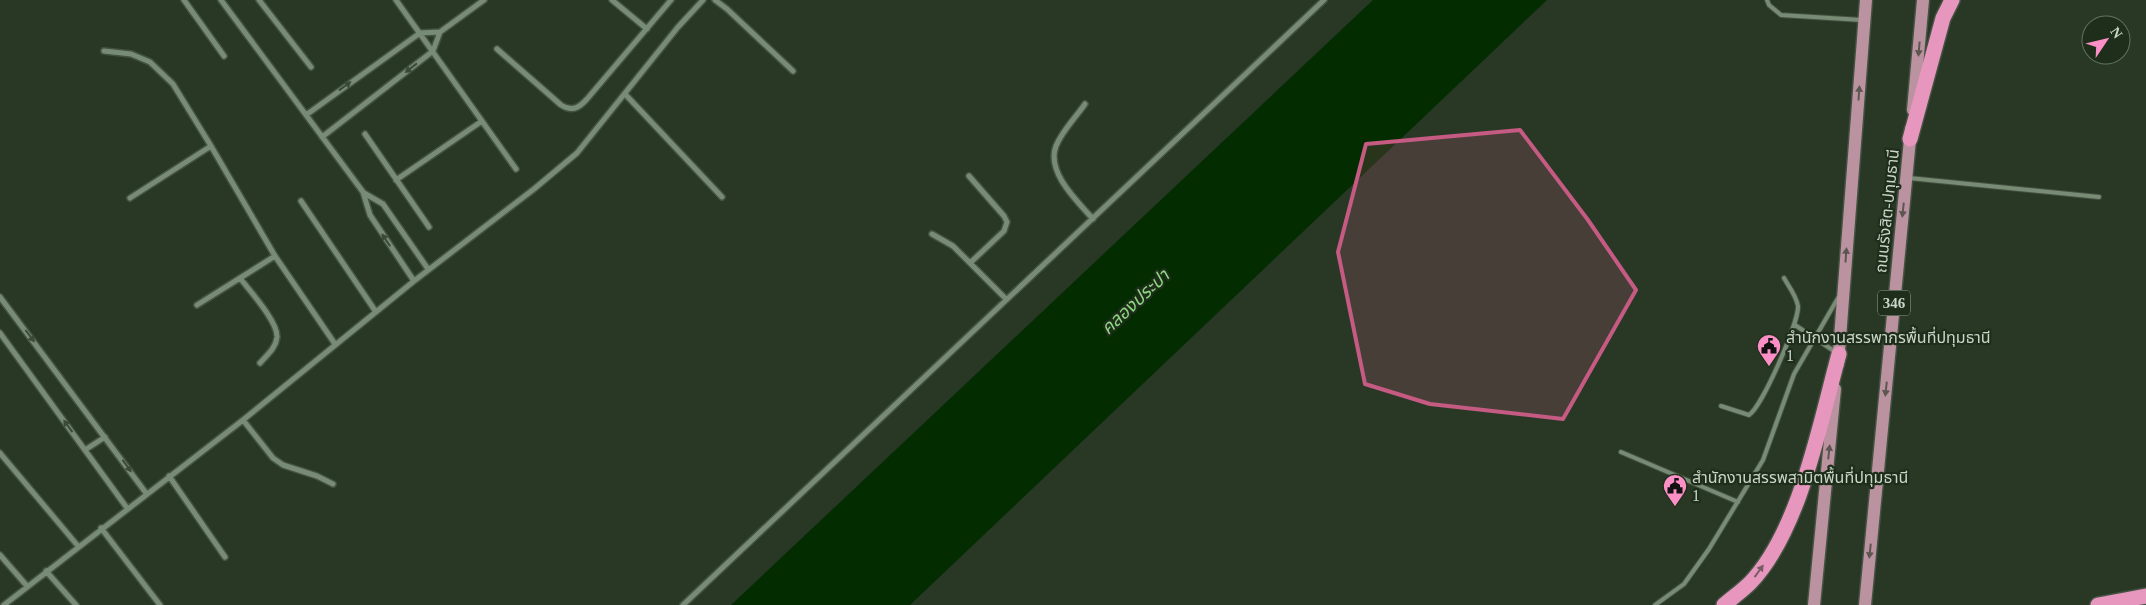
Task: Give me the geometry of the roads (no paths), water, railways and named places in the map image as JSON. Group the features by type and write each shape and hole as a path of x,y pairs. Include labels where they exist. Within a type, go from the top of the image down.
{"highway":[{"path":"1910,139 1943,18 1952,0"},
{"path":"1724,605 1750,582 1775,549 1800,494 1839,354"},
{"path":"2098,605 2146,596"}],"main road":[{"path":"1814,605 1839,354 1866,0"},
{"name":"ถนนรังสิต-ปทุมธานี","path":"1865,605 1923,0"}],"street":[{"path":"184,0 224,56"},
{"path":"221,0 363,192 370,215 414,281"},
{"path":"259,0 311,67"},
{"path":"396,0 516,169"},
{"path":"306,115 420,33 440,32 484,0"},
{"path":"612,0 647,29"},
{"path":"497,48 568,109 574,109 587,99 671,0"},
{"path":"4,605 146,493 243,420 428,269 534,189 577,153 678,27 703,0"},
{"path":"715,0 793,71"},
{"path":"683,605 1324,0"},
{"path":"322,137 433,51 440,32"},
{"path":"104,51 131,54 150,62 173,84 274,256 335,344"},
{"path":"625,94 722,197"},
{"path":"1085,104 1056,145 1054,161 1059,175 1072,195 1093,218"},
{"path":"396,180 482,122"},
{"path":"365,134 429,227"},
{"path":"130,198 211,146"},
{"path":"969,176 1008,222 1004,231 970,263"},
{"path":"363,192 383,204 428,269"},
{"path":"301,201 376,312"},
{"path":"932,234 953,246 1006,299"},
{"path":"198,305 274,256"},
{"path":"240,278 274,327 277,337 273,349 260,363"},
{"path":"0,297 146,493"},
{"path":"0,333 127,508"},
{"path":"243,420 273,458 283,466 317,476 333,484"},
{"path":"85,450 105,437"},
{"path":"0,452 78,546"},
{"path":"168,476 225,557"},
{"path":"101,528 160,605"},
{"path":"0,555 27,586"},
{"path":"46,571 76,605"}],"lane":[{"path":"1767,0 1769,5 1781,15 1864,20"},
{"path":"1906,178 2099,197"},
{"path":"1720,406 1749,414 1753,412 1781,357 1795,325 1798,307 1795,294 1784,278"},
{"path":"1654,605 1684,584 1709,549 1738,502 1763,460 1794,374 1844,289"},
{"path":"1795,325 1839,354"},
{"path":"1621,452 1738,502"}],"water":[{"name":"คลองประปา","path":"1373,0 1547,0 910,605 731,605"}],"place":[{"name":"สำนักงานสรรพากรพื้นที่ปทุมธานี 1","path":"1769,367"},
{"name":"สำนักงานสรรพสามิตพื้นที่ปทุมธานี 1","path":"1675,507"}]}
